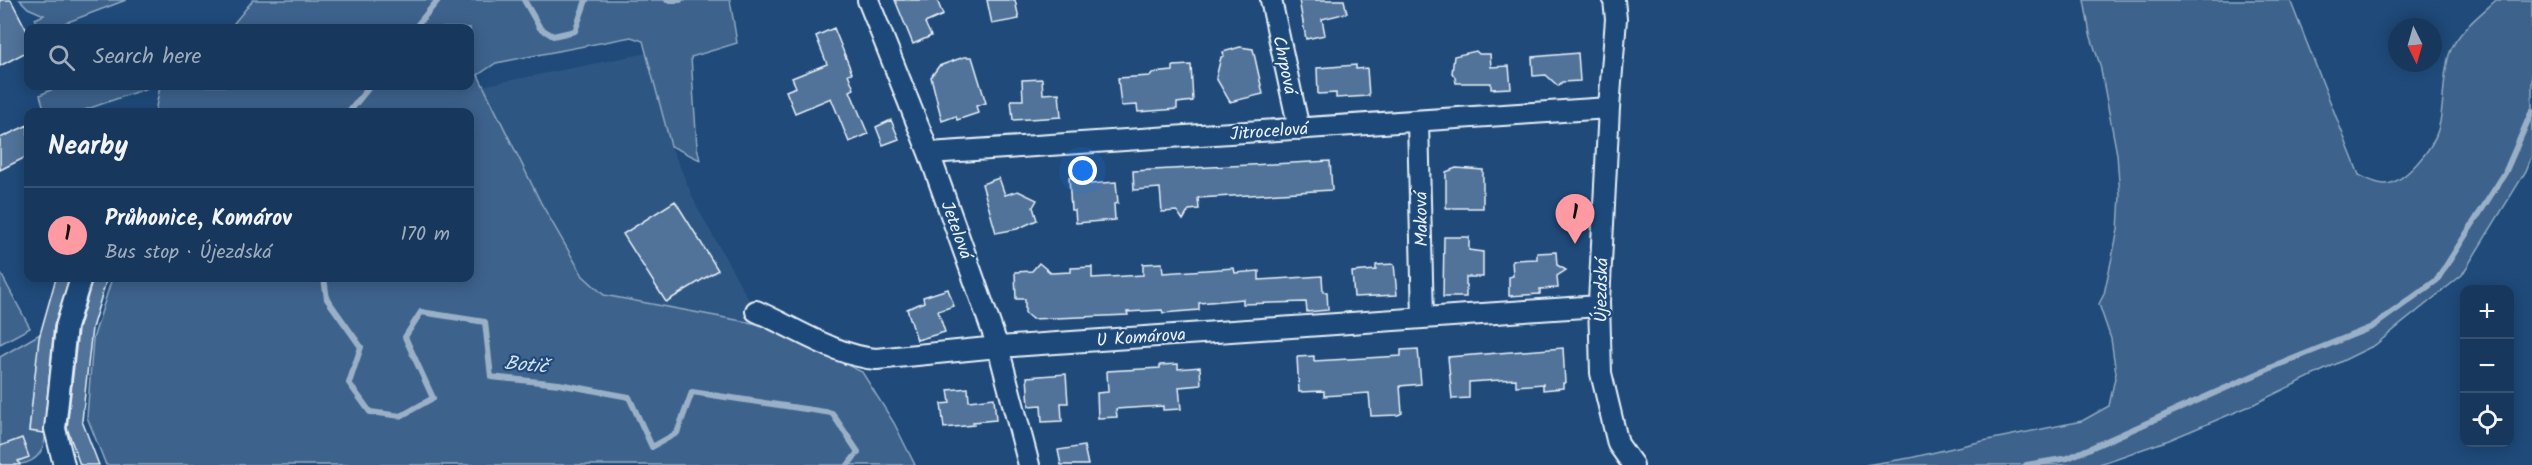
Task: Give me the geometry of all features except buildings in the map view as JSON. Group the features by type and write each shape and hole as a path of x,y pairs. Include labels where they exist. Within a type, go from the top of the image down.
{"street":[{"name":"Jetelová","path":"868,0 929,153 998,347 1029,465"},
{"name":"Chrpová","path":"1271,0 1299,129"},
{"name":"Újezdská","path":"1614,0 1616,19 1599,306 1601,373 1618,444 1633,465"},
{"name":"Jitrocelová","path":"929,153 1609,108"},
{"name":"Maková","path":"1419,122 1424,317"},
{"path":"59,464 55,429 66,327 80,282"},
{"name":"U Komárova","path":"756,311 838,350 862,358 876,359 998,347 1599,306"}],"shaded area":[{"path":"20,0 126,0 63,24 37,24 35,19 44,15 28,8"},
{"path":"253,0 730,0 737,43 691,57 697,147 700,160 671,146 643,41 631,37 496,63 478,75 541,203 583,276 604,295 763,325 862,372 894,423 915,465 106,465 87,417 93,339 111,282 474,282 474,108 156,108 159,90 474,90 474,24 233,24"},
{"path":"2084,0 2290,0 2359,175 2385,184 2409,172 2424,155 2435,137 2440,121 2447,61 2458,37 2496,0 2532,0 2532,155 2526,171 2462,275 2375,345 2250,406 2169,440 2097,465 1865,465 1910,458 2082,421 2109,406 2116,373 2111,339 2099,304 2104,294 2118,230 2120,196 2117,154 2100,65 2090,34"},
{"path":"647,53 671,146 697,207 763,325 604,295 583,276 541,203 482,86"},
{"path":"51,90 142,90 90,108 44,108 40,95"},
{"path":"0,272 30,328 0,344"},
{"path":"40,334 29,431 45,433 44,444 40,453 32,461 0,465 0,357"}],"waterway":[{"name":"Botič","path":"418,24 438,0"},
{"path":"524,0 540,28 553,36 575,31 586,0"},
{"path":"667,0 680,0"},
{"name":"Botič","path":"352,108 367,90"},
{"path":"2026,465 2068,458 2273,367 2372,327 2437,280 2505,173 2532,111"},
{"name":"Botič","path":"325,282 327,299 361,347 349,383 370,412 401,416 433,398 405,337 421,312 485,322 491,377 559,384 629,397 652,447 677,433 692,392 832,413 858,452 848,465"}],"place":[{"name":"Průhonice, Komárov","path":"1575,244"}]}
